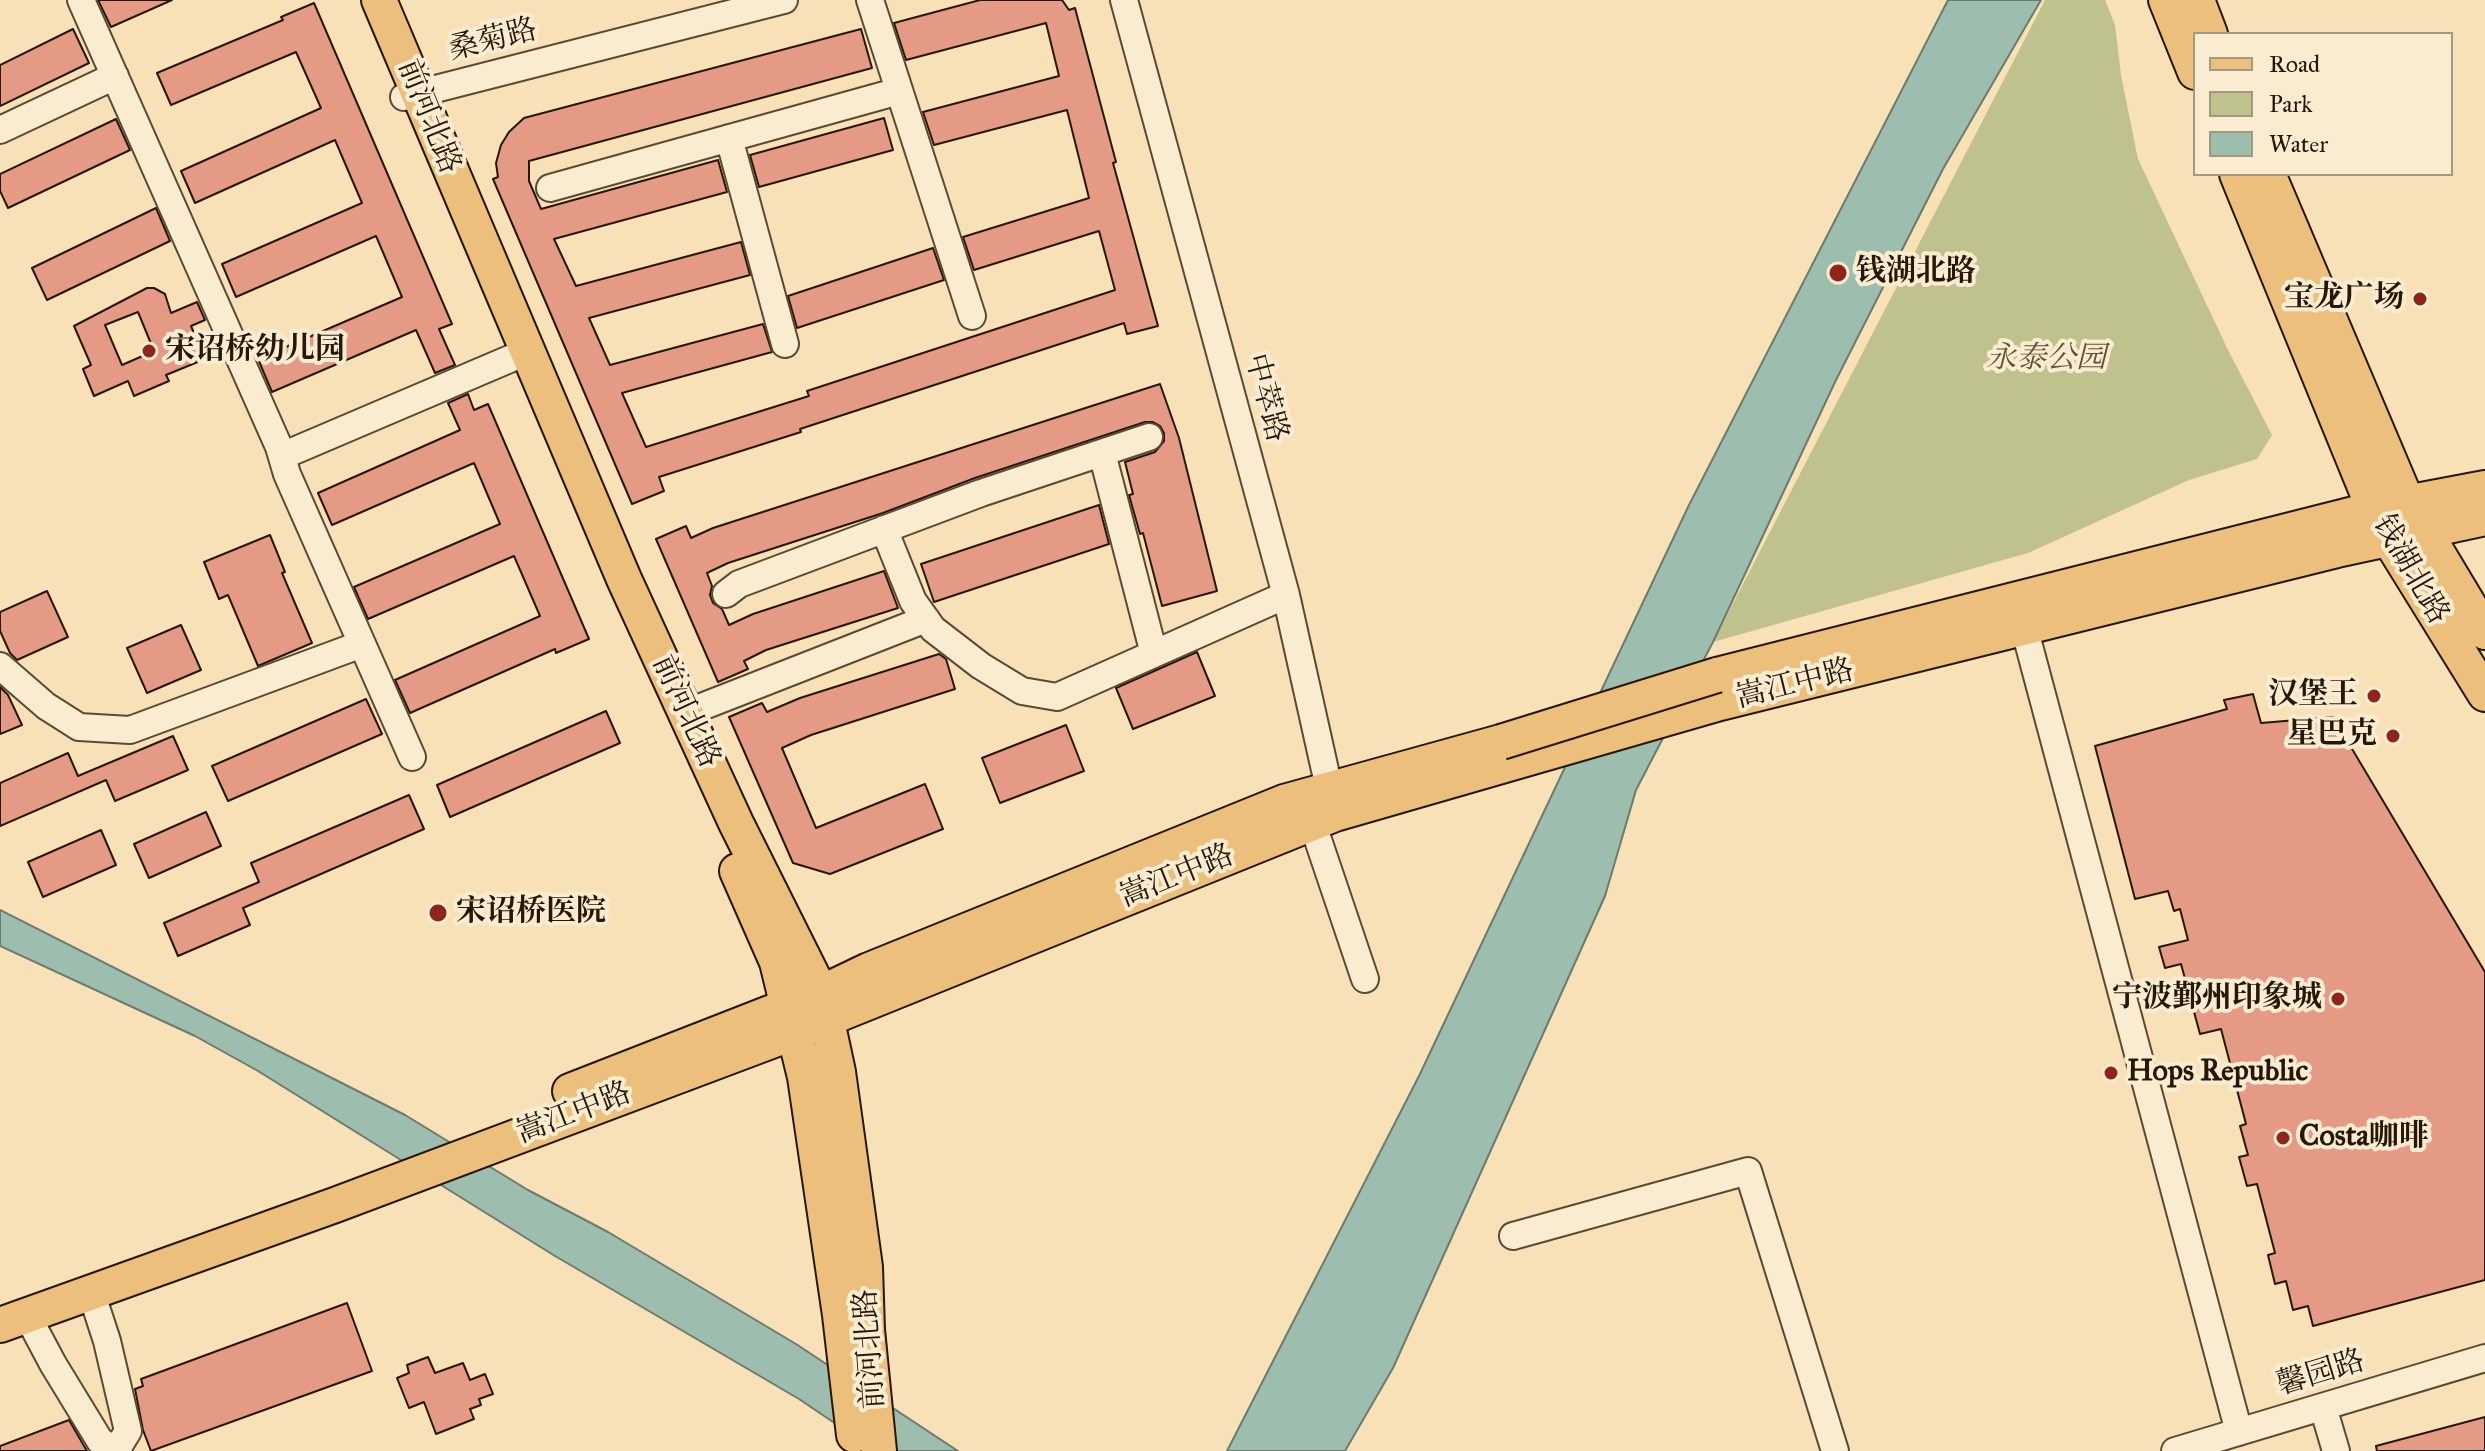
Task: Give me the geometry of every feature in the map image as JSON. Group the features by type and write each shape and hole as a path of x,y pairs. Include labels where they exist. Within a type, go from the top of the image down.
{"main road":[{"name":"前河北路","path":"363,0 412,95 624,579 824,1006 838,1072 865,1267 853,1322 856,1451"},
{"name":"前河北路","path":"379,0 512,358 608,589 777,962 805,1077 879,1451"},
{"path":"2166,0 2193,67"},
{"path":"2197,0 2209,32"},
{"name":"钱湖北路","path":"2238,176 2401,514 2485,632"},
{"name":"钱湖北路","path":"2269,176 2401,514 2389,539 2485,694"},
{"path":"2401,514 2485,488"},
{"path":"2401,514 2485,518"},
{"name":"嵩江中路","path":"9,1315 824,1006 869,970 1284,802 1325,808 1719,689 2401,514"},
{"name":"嵩江中路","path":"2020,614 2389,539"},
{"name":"嵩江中路","path":"9,1315 91,1292 333,1193"}],"street":[{"path":"81,0 412,757"},
{"name":"桑菊路","path":"412,95 784,0"},
{"path":"870,0 972,316"},
{"name":"中萃路","path":"1124,0 1286,595 1322,755 1325,808 1365,979"},
{"path":"0,130 115,76"},
{"path":"550,188 899,91"},
{"path":"729,138 785,344"},
{"path":"282,456 512,358"},
{"path":"726,594 739,584 884,529 1149,437"},
{"path":"1102,453 1154,654"},
{"path":"884,529 913,601 933,629 981,666 1022,691 1057,697 1286,595"},
{"path":"2020,614 2239,1432"},
{"path":"686,713 926,619"},
{"path":"0,666 46,706 79,727 130,730 362,644"},
{"path":"1513,1236 1748,1171 1835,1451"},
{"path":"9,1315 53,1364 100,1441 118,1450 128,1431 107,1341 91,1292"},
{"name":"馨园路","path":"2175,1451 2485,1358"},
{"path":"2323,1407 2336,1451"}],"green space":[{"name":"永泰公园","path":"2045,0 2105,0 2115,25 2121,75 2138,159 2228,350 2272,435 2257,459 2189,480 2028,553 1713,642"}],"water":[{"path":"1948,0 2041,0 1943,169 1836,380 1713,642 1636,790 1605,896 1393,1368 1345,1451 1227,1451 1419,1076 1689,505"},
{"path":"0,910 405,1115 528,1190 608,1232 796,1344 958,1451 876,1451 799,1399 555,1256 258,1071 195,1036 0,946"}],"building":[{"path":"98,0 172,0 111,27"},
{"path":"980,0 1062,0 1069,10 1075,8 1158,326 1127,334 1124,323 800,429 801,432 659,477 664,491 632,504 493,179 498,177 496,163 509,132 524,118 861,29 872,68 529,161 529,181 541,209 718,160 727,192 554,239 576,286 741,242 750,275 589,318 610,365 763,324 772,352 622,393 646,447 809,396 807,391 1115,290 1099,231 974,270 963,237 1089,198 1067,110 934,145 923,112 1059,76 1046,23 906,60 894,23"},
{"path":"314,3 452,324 439,329 455,365 435,373 416,330 272,392 258,359 402,297 376,236 236,297 222,264 362,203 335,140 195,203 181,171 321,108 296,52 171,105 157,73 283,20 281,17"},
{"path":"73,29 89,63 0,106 0,65"},
{"path":"884,118 893,150 759,187 750,155"},
{"path":"116,119 130,150 8,208 0,191 0,174"},
{"path":"156,208 170,241 47,300 32,268"},
{"path":"933,248 944,280 797,328 788,296"},
{"path":"147,288 154,288 165,294 171,313 197,302 205,320 191,326 205,359 166,375 169,381 134,396 128,381 94,396 83,369 91,365 74,326","holes":["138,312 154,351 122,365 105,325"]},
{"path":"1160,384 1179,438 1217,591 1162,606 1143,533 1140,534 1129,495 1133,494 1125,462 1155,452 1164,441 1160,426 1145,422 728,563 707,573 713,603 722,609 729,625 753,614 884,571 898,608 766,650 744,661 748,669 718,682 656,539 686,526 691,538 713,528"},
{"path":"468,394 474,410 488,404 589,639 556,653 555,649 410,713 395,680 540,616 514,556 368,619 354,587 500,524 474,463 332,525 318,493 460,430 448,403"},
{"path":"1099,505 1109,544 934,602 921,564"},
{"path":"270,535 285,572 282,573 312,643 258,666 228,595 219,599 204,562"},
{"path":"47,591 68,637 17,660 10,653 0,631 0,612"},
{"path":"181,625 201,670 147,693 127,648"},
{"path":"1197,652 1215,696 1133,729 1116,688"},
{"path":"939,654 946,659 955,689 811,735 782,748 816,828 925,784 943,829 830,874 793,863 729,717 762,703 767,712 800,698"},
{"path":"0,687 8,695 22,725 0,734"},
{"name":"宁波鄞州印象城","path":"2253,694 2261,723 2333,717 2485,972 2485,1280 2313,1326 2308,1306 2293,1310 2286,1281 2275,1284 2268,1255 2275,1253 2257,1184 2247,1186 2239,1157 2248,1155 2240,1126 2246,1124 2221,1029 2200,1034 2181,964 2165,968 2159,947 2188,940 2180,909 2174,911 2168,891 2135,899 2095,746 2227,709 2224,700"},
{"path":"366,699 382,734 228,801 212,766"},
{"path":"606,711 620,743 450,817 437,785"},
{"path":"1066,725 1084,771 1000,803 982,758"},
{"path":"173,736 188,770 115,801 106,780 0,826 0,783 68,753 78,776"},
{"path":"409,795 424,829 243,908 250,925 178,956 164,923 259,882 251,863"},
{"path":"206,812 221,846 149,878 134,844"},
{"path":"101,830 116,865 43,897 28,862"},
{"path":"347,1303 372,1371 151,1451 143,1430 135,1389 143,1386 141,1379"},
{"path":"428,1357 435,1373 463,1363 470,1380 485,1374 493,1394 479,1399 481,1405 470,1409 474,1419 436,1434 424,1402 409,1408 397,1378 409,1373 407,1365"},
{"path":"2485,1417 2485,1451 2377,1451 2376,1446"},
{"path":"69,1420 87,1451 0,1451 0,1446"}],"place":[{"name":"钱湖北路","path":"1838,273"},
{"name":"宝龙广场","path":"2420,299"},
{"name":"宋诏桥幼儿园","path":"149,351"},
{"name":"汉堡王","path":"2374,696"},
{"name":"星巴克","path":"2393,736"},
{"name":"宋诏桥医院","path":"438,913"},
{"name":"宁波鄞州印象城","path":"2338,999"},
{"name":"Hops Republic","path":"2111,1073"},
{"name":"Costa咖啡","path":"2283,1138"}]}
